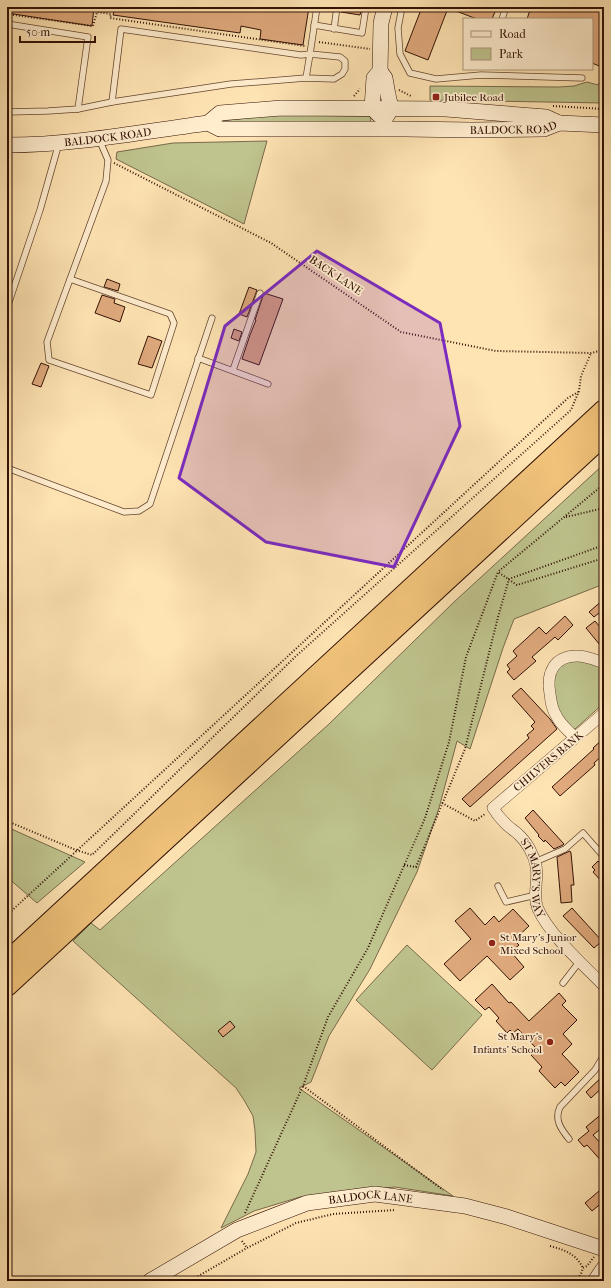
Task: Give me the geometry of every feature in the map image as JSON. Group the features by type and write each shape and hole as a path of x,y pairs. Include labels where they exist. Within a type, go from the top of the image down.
{"highway":[{"path":"7,962 604,410"},
{"path":"7,986 604,435"}],"main road":[{"path":"372,108 374,78 380,70 381,23 385,7"},
{"path":"380,70 386,78 387,119"},
{"name":"BALDOCK ROAD","path":"7,145 59,143 99,138 208,123 220,114 281,108 372,108 387,119 472,130 544,129 559,124"},
{"name":"BALDOCK ROAD","path":"208,123 220,129 387,119 446,109 546,117 559,124"},
{"path":"559,124 604,125"},
{"name":"BALDOCK LANE","path":"150,1281 237,1230 307,1203 375,1194 465,1206 507,1217 603,1249"},
{"path":"595,1281 604,1268"}],"street":[{"path":"575,738 557,717 553,709 549,688 549,674 555,665 567,657 578,656 604,663"},
{"name":"CHILVERS BANK","path":"493,808 604,713"},
{"name":"ST MARY'S WAY","path":"493,808 504,823 520,836 532,852 537,876 536,895 538,908 545,921 580,961 602,981"}],"lane":[{"path":"306,78 317,7"},
{"path":"334,29 337,7"},
{"path":"314,26 362,33 366,7"},
{"path":"402,7 400,11 398,28 400,54 410,73 436,79 482,72 582,78"},
{"path":"502,18 506,7"},
{"path":"7,24 88,37 78,109"},
{"path":"7,112 78,109 112,102 231,84 306,78 334,79 342,74 345,69 345,61 340,57 310,54 301,55 121,29 112,102"},
{"path":"70,279 170,314 174,323 151,394 49,360 47,342 70,279 106,181 108,160 99,138"},
{"path":"7,308 40,210 59,143"},
{"path":"233,370 260,293"},
{"path":"7,468 124,512 139,512 150,504 212,318"},
{"path":"198,358 268,384"},
{"path":"535,862 565,849 583,833 604,857"},
{"path":"498,886 506,902 536,895"},
{"path":"563,983 580,961"},
{"path":"569,1139 560,1128 557,1113 560,1107 595,1070 604,1055"}],"path":[{"path":"7,14 93,26 97,12 111,14 110,18 306,46 307,40 373,50"},
{"path":"353,97 361,88"},
{"path":"548,106 604,109"},
{"name":"BACK LANE","path":"108,160 270,243 401,332 496,351 591,353 604,350"},
{"path":"7,821 76,850 92,855 295,658 571,410 579,391 581,376 591,353"},
{"path":"7,915 568,398 579,391"},
{"path":"237,1230 303,1086 328,1017 368,948 425,818 447,750 466,657 498,572 604,484"},
{"path":"565,517 604,508"},
{"path":"509,579 604,545"},
{"path":"498,572 517,585 604,558"},
{"path":"404,865 416,867 465,749 509,579"},
{"path":"442,803 475,821 493,808"},
{"path":"303,1086 446,1192"},
{"path":"190,1281 246,1248 296,1223 333,1214 395,1210"},
{"path":"550,1245 564,1250 579,1260 583,1268"},
{"path":"576,1281 583,1268 587,1266 603,1249"}],"highlighted area":[{"path":"317,251 440,323 460,426 394,567 266,542 179,478 225,326"}],"green space":[{"path":"604,79 604,103 430,100 430,86 559,87 574,86 587,82 598,85 600,81"},
{"path":"269,115 370,116 371,120 368,123 221,124 221,121"},
{"path":"267,141 244,224 116,159 117,152 173,143"},
{"path":"604,464 604,584 514,619 470,749 457,741 439,808 417,872 370,969 329,1036 311,1082 299,1088 453,1196 395,1187 300,1197 254,1211 221,1228 248,1174 256,1152 253,1116 236,1088 73,941 91,923 100,930 329,724 454,602"},
{"path":"578,658 604,665 604,703 575,729 572,729 559,717 552,675 561,664"},
{"path":"7,827 85,862 37,903 7,877"},
{"path":"407,945 482,1015 432,1070 356,1000"}],"building":[{"path":"7,7 94,7 92,26 7,13"},
{"path":"115,7 309,7 303,45 260,39 261,30 241,26 240,33 113,15"},
{"path":"341,7 362,7 360,15 341,12"},
{"path":"422,7 497,7 492,18 474,18 448,8 428,60 405,51"},
{"path":"531,7 604,7 604,68 593,63 593,18 527,18"},
{"path":"107,279 120,284 118,291 104,287"},
{"path":"249,287 257,290 247,317 239,314"},
{"path":"264,293 283,299 259,365 242,359"},
{"path":"102,295 115,299 114,303 125,307 120,322 95,313"},
{"path":"234,329 242,332 239,341 231,338"},
{"path":"148,336 162,341 152,368 138,364"},
{"path":"41,363 49,366 41,387 32,384"},
{"path":"604,599 604,609 594,617 589,612"},
{"path":"565,616 573,625 558,640 555,637 532,657 536,661 514,680 507,672 510,669 507,665 517,656 513,651 539,627 546,634"},
{"path":"595,621 604,632 604,641 600,645 586,628"},
{"path":"521,688 550,719 557,729 470,807 462,799 529,738 527,735 534,729 531,726 535,722 512,696"},
{"path":"604,738 604,754 594,763 595,765 560,796 552,787"},
{"path":"533,810 564,844 563,845 554,849 545,840 544,842 538,836 539,835 525,818"},
{"path":"570,851 574,885 571,885 572,902 561,903 557,857"},
{"path":"598,861 604,868 604,884 593,872 595,870 592,867"},
{"name":"St Mary's Junior Mixed School","path":"470,908 485,925 494,916 499,922 513,909 529,926 514,940 519,945 511,952 524,967 510,980 487,956 460,981 444,964 471,939 455,921"},
{"path":"572,908 602,941 594,948 563,916"},
{"name":"St Mary's Infants' School","path":"492,984 509,1003 511,1002 529,1021 559,993 566,1001 562,1005 577,1020 563,1034 572,1044 562,1054 579,1072 565,1086 561,1082 555,1088 539,1071 542,1067 531,1055 534,1052 532,1050 535,1047 518,1029 513,1033 510,1030 507,1033 496,1021 499,1018 489,1007 485,1010 475,1000"},
{"path":"230,1021 235,1027 223,1037 218,1031"},
{"path":"604,1075 604,1086 591,1098 586,1092"},
{"path":"604,1112 604,1126 593,1135 604,1147 604,1164 587,1145 584,1147 578,1140 589,1131 586,1127"},
{"path":"599,1191 604,1197 604,1201 592,1211 585,1203"}],"place":[{"name":"Jubilee Road","path":"436,97"},
{"name":"St Mary's Junior Mixed School","path":"492,943"},
{"name":"St Mary's Infants' School","path":"550,1042"}]}
